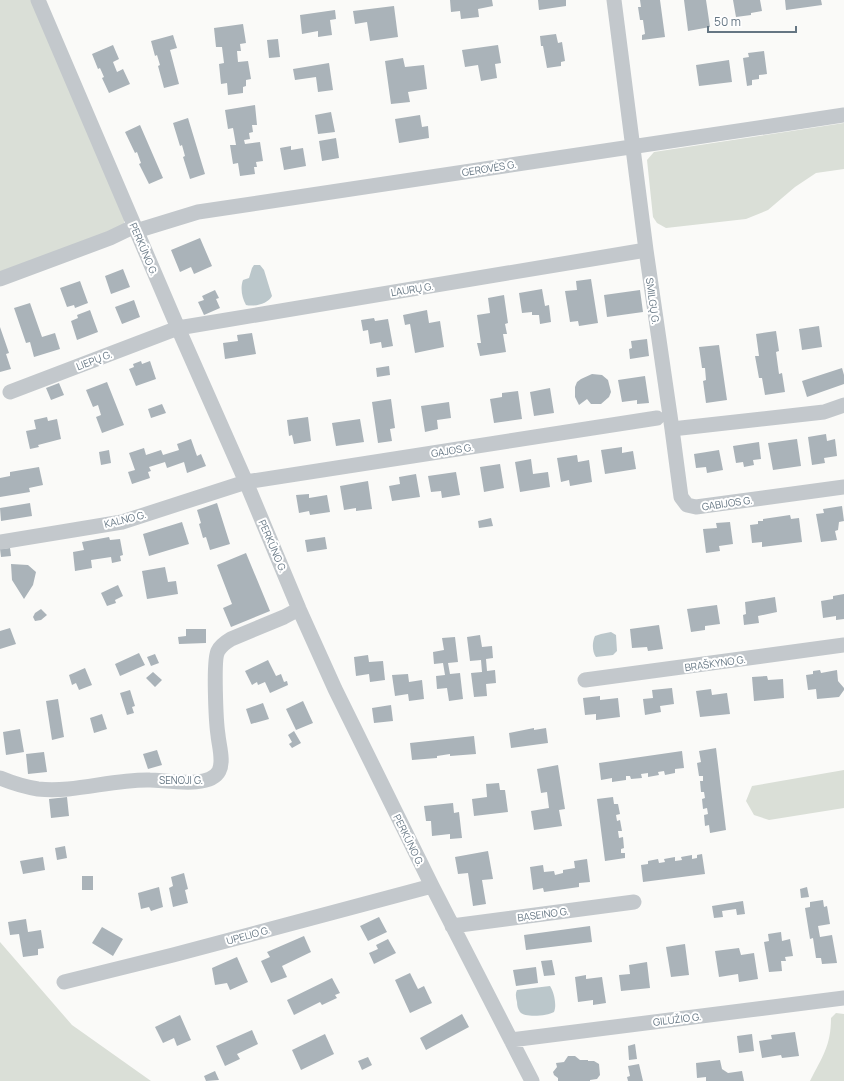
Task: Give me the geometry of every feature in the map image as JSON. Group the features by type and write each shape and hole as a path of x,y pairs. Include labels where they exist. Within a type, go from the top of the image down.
{"street":[{"name":"PERKŪNO G.","path":"38,0 178,328 246,482 299,609 335,689 452,926 532,1081"},
{"name":"SMILGŲ G.","path":"614,0 646,250 672,429"},
{"name":"GEROVĖS G.","path":"0,279 135,228 198,212 844,115"},
{"name":"LAURŲ G.","path":"178,328 646,250"},
{"name":"LIEPŲ G.","path":"10,392 178,328"},
{"path":"672,429 824,412 844,405"},
{"name":"GAJOS G.","path":"246,482 657,418"},
{"name":"GABIJOS G.","path":"672,429 681,497 687,505 696,507 844,487"},
{"name":"KALNO G.","path":"0,542 122,522 246,482"},
{"name":"SENOJI G.","path":"0,778 17,785 38,789 61,790 148,780 202,782 212,778 219,772 221,759 218,734 215,664 217,652 227,641 284,617 299,609"},
{"name":"BRAŠKYNO G.","path":"585,680 844,645"},
{"name":"UPELIO G.","path":"64,982 173,955 432,886"},
{"name":"BASEINO G.","path":"452,926 634,902"},
{"name":"GILUŽIO G.","path":"511,1040 844,998"}],"shaded area":[{"path":"0,0 32,0 124,216 124,227 0,276"},
{"path":"844,123 844,169 816,173 795,187 768,210 746,219 666,228 657,223 653,217 647,160 654,152"},
{"path":"254,265 260,265 264,270 272,296 264,303 249,306 246,305 242,293 242,286 243,280 249,278"},
{"path":"611,632 616,635 617,651 613,655 596,657 593,647 595,636"},
{"path":"844,770 844,808 769,820 754,815 746,801 752,786"},
{"path":"0,942 72,1025 151,1081 0,1081"},
{"path":"550,986 555,999 554,1012 536,1016 526,1015 520,1012 516,998 517,990"},
{"path":"836,1013 844,1014 844,1081 810,1081 828,1044 831,1018"}],"building":[{"path":"450,0 492,0 493,6 478,9 479,17 461,19 460,11 451,12"},
{"path":"538,0 566,0 566,6 539,10"},
{"path":"640,0 660,0 665,37 642,40 642,35 645,34 643,20 640,20 638,7 641,7"},
{"path":"684,0 706,0 710,27 688,31"},
{"path":"733,0 760,0 762,11 751,13 751,15 736,17"},
{"path":"785,0 821,0 822,5 786,10"},
{"path":"394,6 398,37 370,41 367,22 355,24 353,11"},
{"path":"335,10 336,19 330,20 332,35 318,37 318,31 302,34 300,15"},
{"path":"243,24 246,43 240,44 241,51 237,51 238,62 248,61 251,79 246,80 246,86 243,87 243,93 228,95 227,83 221,84 219,64 224,63 222,47 216,47 214,28"},
{"path":"556,34 558,43 562,42 565,61 561,62 561,66 547,68 540,36"},
{"path":"173,35 177,48 170,50 179,84 164,88 158,66 160,65 157,55 155,56 151,41"},
{"path":"278,39 280,57 269,58 267,40"},
{"path":"113,45 119,59 113,62 117,72 123,69 130,84 109,93 102,78 104,77 100,68 98,69 92,54"},
{"path":"498,45 501,63 495,64 497,78 481,81 478,65 465,67 462,50"},
{"path":"764,51 767,74 759,75 759,79 752,80 752,85 747,86 743,58 749,57 748,53"},
{"path":"403,58 405,67 424,65 427,89 408,92 410,102 391,104 385,61"},
{"path":"729,60 732,82 699,86 696,65"},
{"path":"329,63 333,90 318,92 316,77 295,80 293,69"},
{"path":"255,105 257,125 252,125 253,132 249,133 250,139 244,140 245,144 260,142 263,161 256,162 257,167 254,167 255,174 240,176 238,163 233,164 230,145 236,145 233,128 228,129 225,110"},
{"path":"331,112 335,132 318,134 315,115"},
{"path":"420,115 422,127 428,126 429,138 399,143 395,119"},
{"path":"188,118 205,174 190,179 183,157 185,156 182,145 180,146 173,123"},
{"path":"140,125 163,178 149,184 139,164 141,163 137,152 135,153 125,132"},
{"path":"336,138 339,158 322,161 319,141"},
{"path":"291,146 291,150 303,148 306,166 284,170 280,148"},
{"path":"200,238 212,266 194,274 191,267 180,272 171,250"},
{"path":"123,269 130,287 111,294 105,276"},
{"path":"591,279 598,323 579,326 578,321 570,322 565,291 577,290 576,281"},
{"path":"80,281 88,303 75,308 74,305 67,307 60,288"},
{"path":"542,289 545,306 549,305 551,322 540,324 539,315 532,315 532,312 522,313 519,293"},
{"path":"215,290 219,298 216,299 220,308 204,315 198,302 204,300 202,296"},
{"path":"640,290 643,312 607,317 604,295"},
{"path":"504,295 508,323 505,324 507,334 503,334 506,352 480,356 477,343 481,343 477,315 490,313 488,298"},
{"path":"134,300 140,317 122,324 115,307"},
{"path":"30,303 42,337 55,333 60,349 34,357 30,342 26,343 14,308"},
{"path":"90,310 98,332 77,340 71,321 78,318 77,315"},
{"path":"427,310 429,323 440,321 444,347 415,353 410,324 405,325 403,315"},
{"path":"374,318 375,321 388,319 393,346 382,348 381,342 370,344 368,330 363,331 361,320"},
{"path":"819,326 822,347 802,350 799,329"},
{"path":"0,327 9,353 6,354 11,369 0,372"},
{"path":"776,331 779,351 776,352 779,374 782,373 785,392 765,395 762,378 759,378 755,356 759,356 756,334"},
{"path":"252,333 256,354 225,359 223,343 238,341 237,335"},
{"path":"647,339 649,356 630,359 629,349 632,348 631,341"},
{"path":"719,345 727,400 706,403 703,381 706,380 705,368 702,368 699,347"},
{"path":"141,361 142,364 150,361 156,379 136,386 129,369 134,367 133,364"},
{"path":"389,366 390,375 377,377 376,368"},
{"path":"842,368 844,384 807,397 802,381"},
{"path":"592,374 602,375 608,380 611,392 609,397 601,404 591,404 587,399 579,405 575,397 575,387 577,382"},
{"path":"645,376 649,403 637,404 637,400 622,402 618,380"},
{"path":"107,382 124,425 102,433 96,417 101,415 98,405 93,407 86,390"},
{"path":"59,383 64,395 51,400 46,388"},
{"path":"550,388 554,413 534,416 530,392"},
{"path":"518,391 522,419 494,423 490,399 502,397 502,393"},
{"path":"391,399 395,428 390,429 392,441 378,443 372,402"},
{"path":"449,402 451,418 437,420 438,429 425,432 421,406"},
{"path":"162,404 166,413 151,418 148,409"},
{"path":"47,417 48,421 57,419 61,439 38,445 39,447 30,449 26,431 36,429 34,420"},
{"path":"308,417 311,441 294,444 292,435 289,436 287,420"},
{"path":"360,419 364,442 336,446 332,423"},
{"path":"826,434 827,441 835,439 837,456 824,458 825,463 812,465 808,437"},
{"path":"191,439 197,456 201,454 206,466 187,473 184,462 167,468 165,462 149,467 151,471 148,472 150,478 132,484 128,472 135,470 129,453 144,448 146,455 161,450 163,455 179,450 177,444"},
{"path":"797,439 801,466 773,470 768,443"},
{"path":"759,442 761,459 753,460 754,465 744,467 743,462 736,463 733,446"},
{"path":"622,447 622,453 633,451 636,469 605,474 601,450"},
{"path":"109,450 111,463 101,465 99,452"},
{"path":"719,450 723,470 707,473 706,467 696,468 694,454"},
{"path":"577,455 578,462 589,460 592,482 570,486 569,480 561,482 557,458"},
{"path":"531,459 533,474 548,472 550,487 520,492 515,462"},
{"path":"500,464 504,488 484,492 480,467"},
{"path":"39,467 43,485 29,488 30,492 0,497 0,478 10,476 10,472"},
{"path":"456,472 460,495 442,498 441,491 431,492 428,476"},
{"path":"416,474 420,497 392,501 389,486 400,484 399,477"},
{"path":"368,481 372,509 356,511 356,508 344,510 340,486"},
{"path":"309,494 309,498 327,495 330,512 310,515 309,511 299,513 296,495"},
{"path":"30,503 32,516 1,521 0,508"},
{"path":"217,503 230,544 210,550 206,537 203,538 197,510"},
{"path":"842,506 844,521 839,522 838,530 835,531 837,540 821,542 816,514 824,513 823,509"},
{"path":"790,515 791,519 799,518 802,542 762,547 762,542 752,543 750,525 758,524 758,521 763,521 763,519"},
{"path":"491,518 493,526 479,528 478,521"},
{"path":"182,522 189,544 149,556 143,534"},
{"path":"730,522 733,544 719,546 720,551 706,553 703,529 717,528 716,523"},
{"path":"109,537 110,540 120,539 123,555 120,556 121,561 112,563 111,557 91,560 92,568 75,571 73,552 84,550 82,542"},
{"path":"325,537 327,549 307,552 305,540"},
{"path":"10,548 11,556 1,557 0,549"},
{"path":"246,553 270,611 231,627 223,608 232,604 217,565"},
{"path":"11,564 28,565 36,572 33,585 24,599 12,580"},
{"path":"165,567 168,582 176,581 178,594 147,599 142,571"},
{"path":"118,585 123,596 115,600 116,603 107,606 101,593"},
{"path":"844,594 844,619 836,620 836,616 823,618 821,601 833,599 833,596"},
{"path":"775,597 777,612 758,616 759,623 744,625 743,615 746,614 745,602"},
{"path":"717,605 720,624 705,626 705,630 691,632 687,609"},
{"path":"41,609 47,615 41,620 35,621 33,617 35,613"},
{"path":"659,625 663,649 648,651 647,647 632,648 630,629"},
{"path":"10,628 16,644 0,649 0,631"},
{"path":"186,629 206,629 206,643 179,644 178,637 186,636"},
{"path":"480,635 482,647 492,646 493,658 486,659 487,671 495,670 496,683 486,684 487,696 474,697 471,673 482,672 481,660 470,661 467,637"},
{"path":"455,637 458,662 448,663 450,674 460,673 463,699 449,701 447,688 437,689 436,676 445,675 443,663 434,664 433,652 444,650 442,638"},
{"path":"139,653 145,665 120,676 115,664"},
{"path":"155,654 159,663 151,666 147,657"},
{"path":"368,655 369,662 383,661 385,680 370,682 369,674 356,676 354,657"},
{"path":"268,660 276,676 281,674 284,682 287,681 288,685 270,693 265,682 258,685 257,682 252,685 245,671"},
{"path":"85,668 92,685 79,690 76,683 72,685 69,675"},
{"path":"820,670 821,673 837,670 838,681 844,688 839,697 817,699 816,689 808,690 806,675 813,674 813,671"},
{"path":"153,672 162,680 155,687 146,678"},
{"path":"408,674 409,682 422,680 424,699 409,701 408,694 395,696 392,675"},
{"path":"767,676 768,680 783,679 784,698 754,701 752,677"},
{"path":"672,688 674,704 660,706 661,712 645,715 643,699 653,698 652,690"},
{"path":"711,689 712,695 727,693 730,714 700,717 696,691"},
{"path":"130,690 135,706 132,707 134,713 127,715 120,693"},
{"path":"600,696 600,700 618,698 620,717 596,720 596,714 585,715 583,698"},
{"path":"58,699 64,737 52,740 46,701"},
{"path":"303,701 313,723 296,730 286,709"},
{"path":"263,703 269,719 251,724 246,709"},
{"path":"391,705 393,721 374,723 372,708"},
{"path":"102,714 107,729 94,733 90,718"},
{"path":"534,728 534,730 546,728 548,743 511,748 509,733"},
{"path":"20,729 24,752 6,755 3,732"},
{"path":"294,731 301,743 292,748 289,744 292,742 288,735"},
{"path":"474,736 476,754 450,756 450,754 437,756 437,758 412,760 410,743"},
{"path":"716,748 726,830 710,833 709,825 705,826 704,815 708,814 707,808 703,809 702,799 705,798 704,792 701,792 700,781 703,781 703,776 699,776 697,763 701,762 699,751"},
{"path":"157,750 162,765 148,769 143,754"},
{"path":"682,751 684,768 675,769 675,773 665,775 664,771 658,772 659,775 648,777 648,773 641,774 642,778 631,779 630,776 626,776 626,780 612,782 612,778 601,780 599,763"},
{"path":"44,752 47,772 28,774 26,754"},
{"path":"558,765 565,809 559,810 562,826 534,830 531,811 549,808 547,792 541,793 537,769"},
{"path":"499,783 500,790 505,790 508,812 474,816 472,799 487,797 486,784"},
{"path":"67,797 69,816 51,818 49,799"},
{"path":"613,797 614,804 618,804 620,814 616,815 617,821 620,820 622,831 618,831 619,838 623,837 624,848 621,849 621,853 625,853 625,858 605,861 597,799"},
{"path":"453,803 454,813 459,812 462,838 450,839 450,834 432,836 431,821 426,821 424,806"},
{"path":"65,846 67,858 57,860 55,848"},
{"path":"488,851 493,879 482,880 486,904 473,906 468,873 458,874 455,857"},
{"path":"702,854 705,874 643,882 641,865 648,864 648,861 658,859 659,863 665,862 664,859 675,857 675,861 682,860 681,857 692,855 692,859 697,858 697,855"},
{"path":"43,857 45,870 23,874 20,861"},
{"path":"587,859 590,882 579,883 579,887 544,892 543,888 533,890 530,867 543,865 544,872 554,871 555,875 563,873 563,870 575,868 574,861"},
{"path":"184,873 188,889 185,890 188,903 173,907 169,888 173,886 171,877"},
{"path":"82,876 93,876 93,890 82,890"},
{"path":"159,887 163,907 151,911 149,907 141,909 138,893"},
{"path":"807,887 809,897 801,898 800,889"},
{"path":"823,900 824,907 827,906 830,924 818,926 820,937 832,935 837,963 822,964 821,958 816,958 813,938 810,939 805,908 810,907 810,902"},
{"path":"743,901 745,914 737,915 736,909 722,911 723,917 714,918 712,906"},
{"path":"379,917 387,932 368,941 360,926"},
{"path":"26,919 28,932 41,930 44,948 38,949 38,955 23,957 19,934 10,935 8,922"},
{"path":"590,926 592,942 526,950 524,935"},
{"path":"102,927 123,939 113,956 92,943"},
{"path":"781,932 782,941 790,939 793,956 785,957 786,961 781,961 782,971 769,972 764,942 769,941 768,934"},
{"path":"304,936 311,952 282,966 287,977 271,983 261,961 270,957 267,952"},
{"path":"388,939 396,953 374,964 369,953 378,949 376,945"},
{"path":"685,944 689,975 671,977 666,947"},
{"path":"739,948 741,955 754,953 758,979 739,982 738,974 719,977 715,951"},
{"path":"237,957 248,982 230,990 227,983 215,985 212,968"},
{"path":"552,960 555,975 544,976 541,961"},
{"path":"647,962 650,988 621,991 619,975 630,974 629,965"},
{"path":"536,967 538,983 516,986 513,970"},
{"path":"410,973 418,989 424,986 432,1003 410,1013 395,980"},
{"path":"586,975 586,979 602,977 606,1003 593,1005 593,1000 578,1002 575,977"},
{"path":"332,978 340,993 335,995 337,998 322,1005 320,1002 294,1015 287,1000"},
{"path":"462,1014 469,1027 426,1050 420,1038"},
{"path":"180,1015 191,1040 177,1046 174,1038 163,1043 155,1027"},
{"path":"252,1030 258,1044 237,1054 240,1059 225,1066 216,1046"},
{"path":"795,1032 799,1056 782,1058 781,1055 762,1058 759,1041 772,1039 771,1035"},
{"path":"325,1034 334,1054 301,1070 292,1050"},
{"path":"752,1034 754,1051 739,1053 737,1036"},
{"path":"635,1044 637,1059 629,1060 628,1046"},
{"path":"568,1056 575,1056 580,1060 594,1061 599,1064 600,1075 597,1079 590,1081 558,1081 558,1078 553,1072 557,1067 556,1063 564,1062"},
{"path":"368,1057 372,1065 362,1070 358,1061"},
{"path":"720,1060 722,1069 728,1073 742,1071 744,1081 706,1081 706,1077 697,1078 696,1063"},
{"path":"639,1064 643,1081 628,1081 627,1077 630,1076 628,1066"},
{"path":"215,1071 219,1080 206,1081 204,1076"}]}
